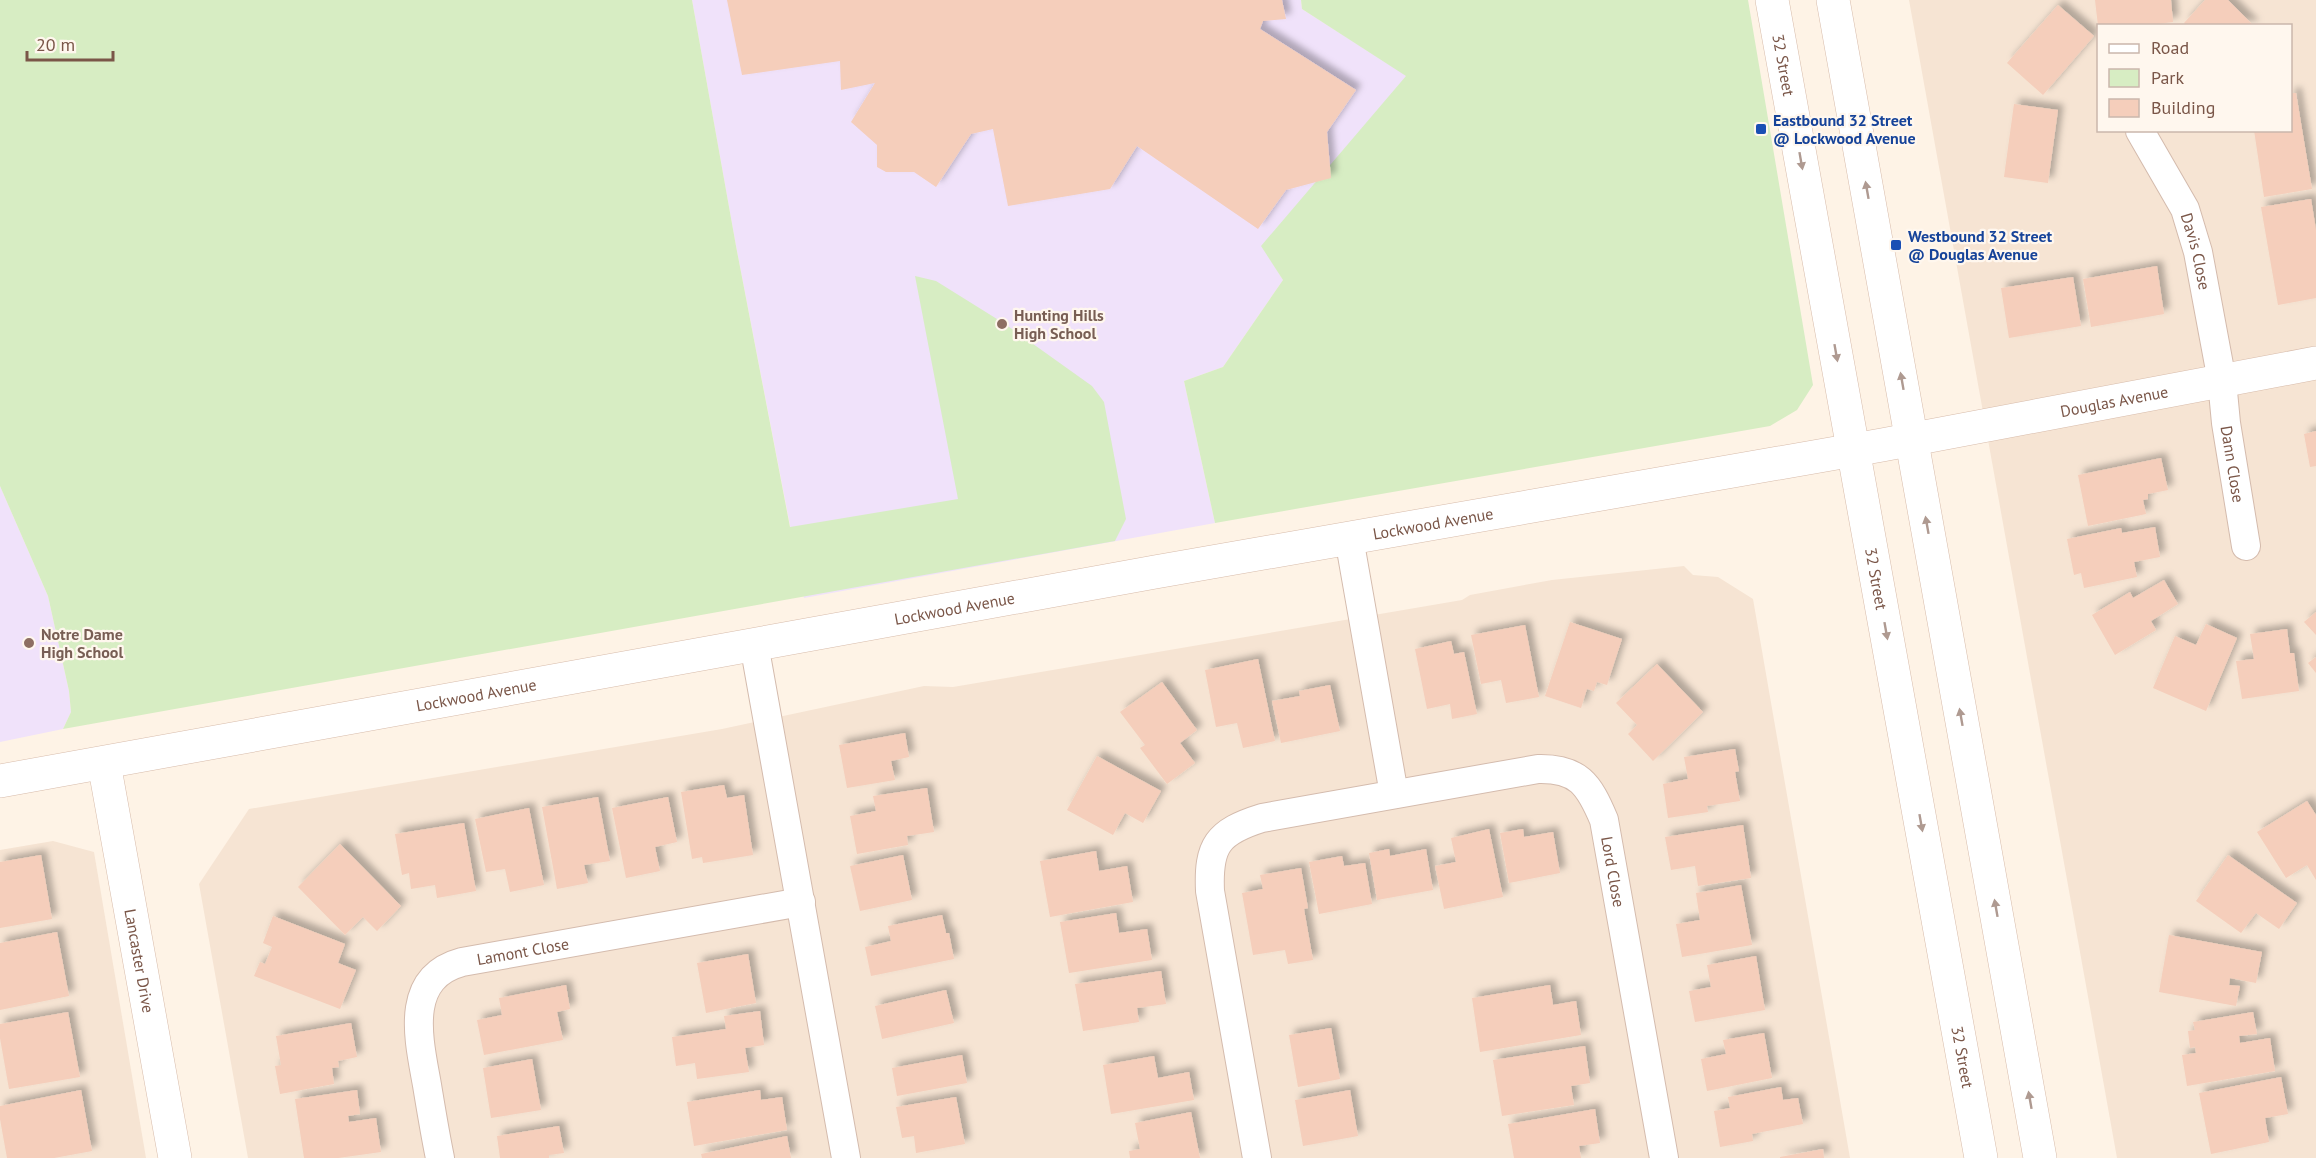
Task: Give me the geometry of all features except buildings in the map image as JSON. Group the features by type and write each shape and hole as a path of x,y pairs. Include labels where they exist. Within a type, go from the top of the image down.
{"street":[{"name":"32 Street","path":"1772,0 1981,1158"},
{"path":"1833,0 2040,1158"},
{"name":"Davis Close","path":"2141,132 2185,209 2192,231 2222,381"},
{"name":"Douglas Avenue","path":"1912,439 2316,363"},
{"name":"Dann Close","path":"2222,381 2226,423 2246,546"},
{"name":"Lockwood Avenue","path":"0,781 754,644 1912,439"},
{"path":"1349,538 1394,794"},
{"path":"754,644 846,1158"},
{"name":"Lancaster Drive","path":"104,763 175,1158"},
{"name":"Lord Close","path":"1257,1158 1210,891 1209,865 1215,846 1229,832 1243,824 1262,818 1538,769 1558,768 1574,775 1585,786 1596,801 1604,820 1664,1158"},
{"name":"Lamont Close","path":"440,1158 420,1045 418,1020 421,1000 427,986 439,973 451,965 462,962 801,902"}],"shaded area":[{"name":"Hunting Hills High School","path":"692,0 1301,0 1302,9 1407,76 1262,246 1283,280 1223,367 1184,381 1215,523 804,598 736,246"},
{"path":"1909,0 2316,0 2316,1158 2117,1158"},
{"name":"Notre Dame High School","path":"0,486 48,596 69,691 71,712 63,729 0,742"},
{"path":"1684,566 1693,575 1718,577 1753,599 1850,1158 248,1158 199,884 249,809 722,729 924,686 953,687 1462,600 1470,595 1552,580"},
{"path":"53,841 94,852 146,1158 0,1158 0,850"}],"green space":[{"path":"0,0 692,0 790,527 958,499 915,276 936,281 1005,324 1092,386 1104,402 1126,519 1115,541 63,729 71,712 69,691 48,596 0,486"},
{"path":"1301,0 1748,0 1813,385 1797,410 1770,426 1215,523 1184,381 1223,367 1283,280 1261,246 1406,76 1302,9"}],"place":[{"name":"Eastbound 32 Street @ Lockwood Avenue","path":"1761,129"},
{"name":"Westbound 32 Street @ Douglas Avenue","path":"1896,245"},
{"name":"Hunting Hills High School","path":"1002,324"},
{"name":"Notre Dame High School","path":"29,643"}]}
